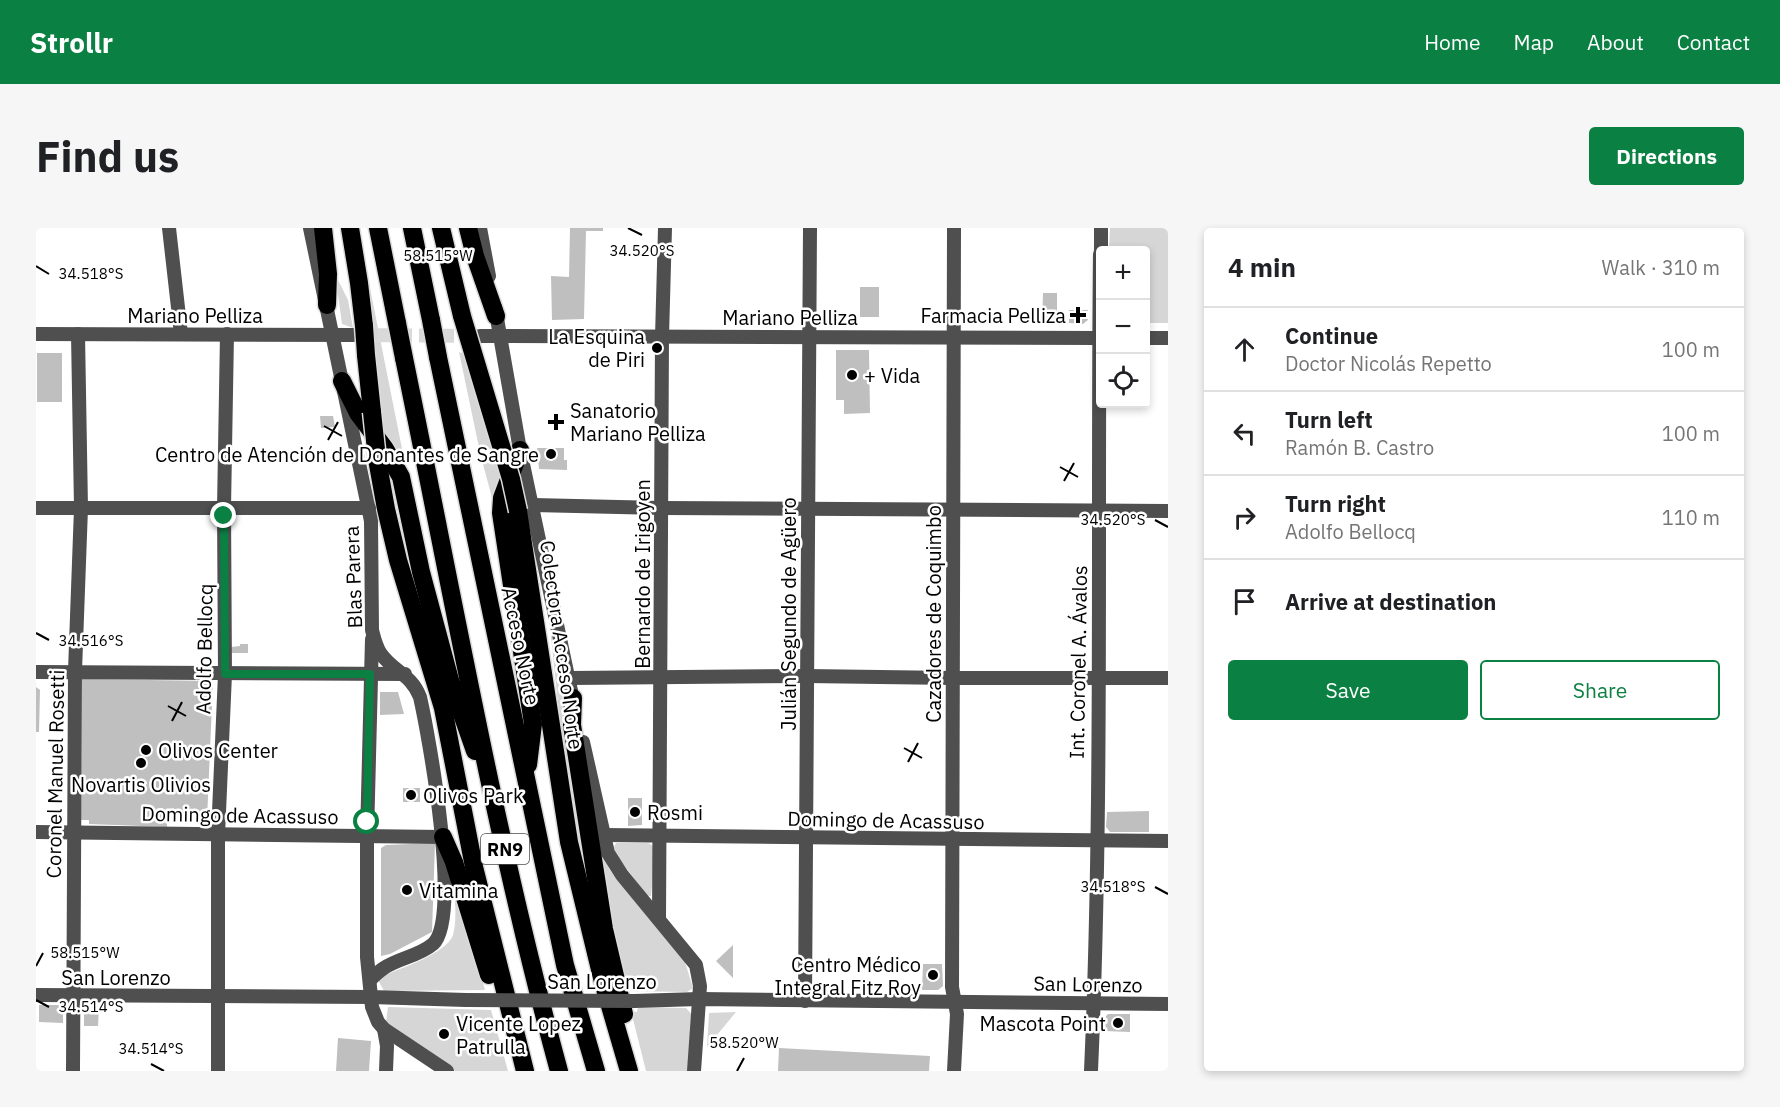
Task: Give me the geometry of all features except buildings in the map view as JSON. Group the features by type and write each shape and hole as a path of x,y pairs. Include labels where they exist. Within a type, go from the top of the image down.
{"highway":[{"path":"323,228 328,274 327,305"},
{"path":"350,228 360,283 359,331 366,355 377,459 386,509 398,560 443,708 474,867 524,1071"},
{"name":"RN9","path":"378,228 499,824 534,980 559,1071"},
{"name":"Acceso Norte","path":"412,228 525,782 565,965 596,1071"},
{"name":"Colectora Acceso Norte","path":"441,228 462,316 506,460 526,508 569,842 603,982 629,1071"},
{"path":"468,228 475,256 496,316"},
{"path":"342,381 358,413 385,449 401,477 421,572 450,680 499,824"},
{"path":"520,450 502,498 501,513 532,724 525,782"},
{"path":"573,698 572,725 604,929 638,1071"},
{"path":"443,837 454,862 511,1049 524,1071"}],"street":[{"path":"169,228 181,334"},
{"name":"Blas Parera","path":"310,228 369,508 372,534 372,630 382,655 405,674 417,688 423,707 443,837 443,914 439,935 434,944 383,968 370,980"},
{"path":"480,228 520,450 526,508 570,678 608,853 613,863 696,965 700,986 694,1071"},
{"name":"Bernardo de Irigoyen","path":"659,919 662,338 665,228"},
{"name":"Julián Segundo de Agüero","path":"806,1001 810,228"},
{"name":"Cazadores de Coquimbo","path":"954,228 951,840 953,1001 957,1014 954,1071"},
{"name":"Int. Coronel A. Ávalos","path":"1101,228 1101,246"},
{"name":"Mariano Pelliza","path":"36,334 332,335 359,331"},
{"name":"Coronel Manuel Rosetti","path":"73,1071 75,671 81,508 78,334"},
{"name":"Adolfo Bellocq","path":"218,1071 219,835 225,674 224,508 227,334"},
{"name":"Mariano Pelliza","path":"480,336 1096,338"},
{"path":"1150,338 1168,338"},
{"name":"Int. Coronel A. Ávalos","path":"1091,1071 1094,1004 1100,354"},
{"path":"36,508 369,508"},
{"path":"526,508 1168,511"},
{"path":"372,630 367,837 367,957 370,997 374,1015 384,1029 447,1071"},
{"path":"36,672 405,674"},
{"path":"570,678 661,676 1168,678"},
{"name":"Domingo de Acassuso","path":"36,832 443,837"},
{"name":"Domingo de Acassuso","path":"604,835 1168,842"},
{"name":"San Lorenzo","path":"36,995 1168,1004"},
{"path":"384,1029 387,1046 386,1071"}],"shaded area":[{"path":"329,228 331,228 338,280 348,300 353,328 342,324"},
{"path":"358,228 420,539 384,437 366,276"},
{"path":"1110,228 1168,228 1168,323 1150,323 1150,246 1109,246"},
{"path":"459,352 464,354 502,472 496,487 494,505 481,457"},
{"path":"546,591 593,899 583,862 569,785"},
{"path":"591,804 602,856 610,870 685,962 693,988 687,992 627,991 608,920"},
{"path":"616,843 652,845 655,850 651,896 647,896 615,853"},
{"path":"453,878 485,990 384,991 377,978 420,961 449,942 453,935 455,921"},
{"path":"388,1007 491,1010 508,1071 455,1071 390,1027 386,1022"},
{"path":"638,1007 686,1008 694,1017 690,1071 646,1071 631,1011 637,1012"},
{"path":"736,1012 707,1047 709,1013"}],"tunnel":[{"path":"356,335 475,336"}],"place":[{"name":"Farmacia Pelliza","path":"1078,315"},
{"name":"La Esquina de Piri","path":"657,348"},
{"name":"+ Vida","path":"852,375"},
{"name":"Sanatorio Mariano Pelliza","path":"556,422"},
{"name":"Centro de Atención de Donantes de Sangre","path":"551,454"},
{"name":"Olivos Center","path":"146,750"},
{"name":"Novartis Olivios","path":"141,763"},
{"name":"Olivos Park","path":"411,795"},
{"name":"Rosmi","path":"635,812"},
{"name":"Vitamina","path":"407,890"},
{"name":"Centro Médico Integral Fitz Roy","path":"933,975"},
{"name":"Mascota Point","path":"1118,1023"},
{"name":"Vicente Lopez Patrulla","path":"444,1034"}],"route":[{"path":"224,516 225,674 370,674 367,822"}]}
